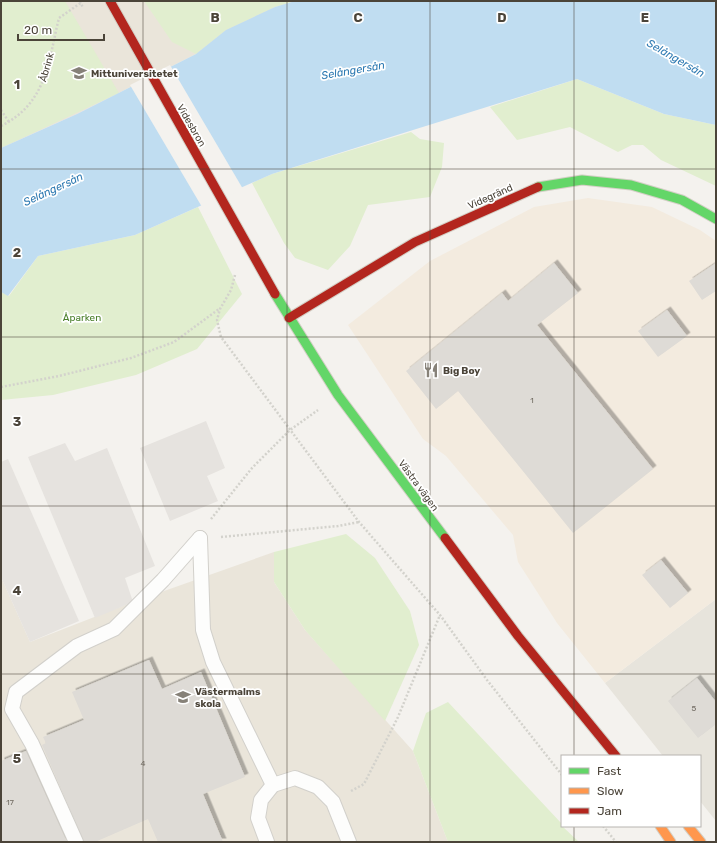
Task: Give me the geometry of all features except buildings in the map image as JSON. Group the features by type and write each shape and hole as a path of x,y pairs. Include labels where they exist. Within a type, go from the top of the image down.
{"street":[{"name":"Videsbron","path":"110,1 228,210"},
{"name":"Videgränd","path":"289,318 415,242 542,185 582,180 631,185 682,200 716,219"},
{"name":"Västra vägen","path":"228,210 289,318 338,395 518,636 615,755"},
{"path":"661,827 671,842"},
{"path":"689,827 701,842"}],"lane":[{"path":"200,538 203,630 213,662 273,785"},
{"path":"76,842 32,744 12,709 16,692 77,646 114,629 163,580 200,538"},
{"path":"267,842 258,818 261,800 273,785 295,778 318,787 333,802 349,842"}],"path":[{"name":"Åbrink","path":"1,126 23,112 45,80 59,18 80,2"},
{"path":"1,110 9,122"},
{"path":"236,272 231,290 220,309 217,320 221,337 359,522 440,615 487,680 561,774"},
{"path":"1,387 59,376 138,355 174,342 220,309"},
{"path":"200,538 215,513 252,468 290,430 338,395"},
{"path":"200,538 338,526 359,522"},
{"path":"333,802 364,784 398,717 440,615"},
{"path":"604,827 616,842"}],"shaded area":[{"name":"Mittuniversitetet","path":"1,1 295,1 275,7 196,54 77,114 1,148"},
{"path":"588,198 652,207 700,230 716,241 716,599 605,683 557,623 518,562 513,535 446,456 423,439 348,325 430,261 534,207"},
{"path":"206,421 225,468 207,476 218,501 170,521 140,448"},
{"path":"65,443 75,461 107,448 155,566 125,578 133,602 95,618 28,457"},
{"path":"8,459 79,621 30,642 1,577 1,462"},
{"name":"Västermalms skola","path":"274,552 274,582 305,630 413,751 448,842 1,842 1,577 30,642 133,602"},
{"path":"716,599 716,821 701,802 701,755 662,755 605,683"}],"green space":[{"path":"1,1 65,1 119,93 1,148"},
{"path":"144,1 295,1 275,7 226,30 196,54 172,42"},
{"path":"577,79 664,114 716,125 716,186 661,160 643,145 632,145 618,152 570,127 517,140 490,107"},
{"path":"411,132 420,139 444,143 442,167 430,197 368,205 350,246 328,270 295,258 284,243 252,183 272,174"},
{"name":"Åparken","path":"198,207 242,294 197,349 136,375 53,395 1,400 1,292 9,296 38,256 135,235"},
{"path":"346,534 375,558 410,611 419,645 385,721 305,630 274,582 274,552"},
{"path":"448,702 561,823 561,827 563,827 579,842 448,842 413,751 426,713"}],"water":[{"name":"Selångersån","path":"295,1 716,1 716,125 664,114 577,79 272,174 135,235 38,256 8,296 1,292 1,148 77,114 196,54 226,30 275,7"}],"pier":[{"path":"170,65 243,189 202,207 130,85"}],"traffic: fast":[{"path":"538,187 582,180 631,185 682,200 716,219"},
{"path":"275,294 338,395 445,538"}],"traffic: slow":[{"path":"661,827 671,842"},
{"path":"689,827 701,842"}],"traffic: jam":[{"path":"110,1 275,294"},
{"path":"289,318 415,242 538,187"},
{"path":"445,538 518,636 615,755"}],"place":[{"name":"Mittuniversitetet","path":"79,73"},
{"name":"Big Boy","path":"431,370"},
{"name":"Västermalms skola","path":"183,697"}]}
